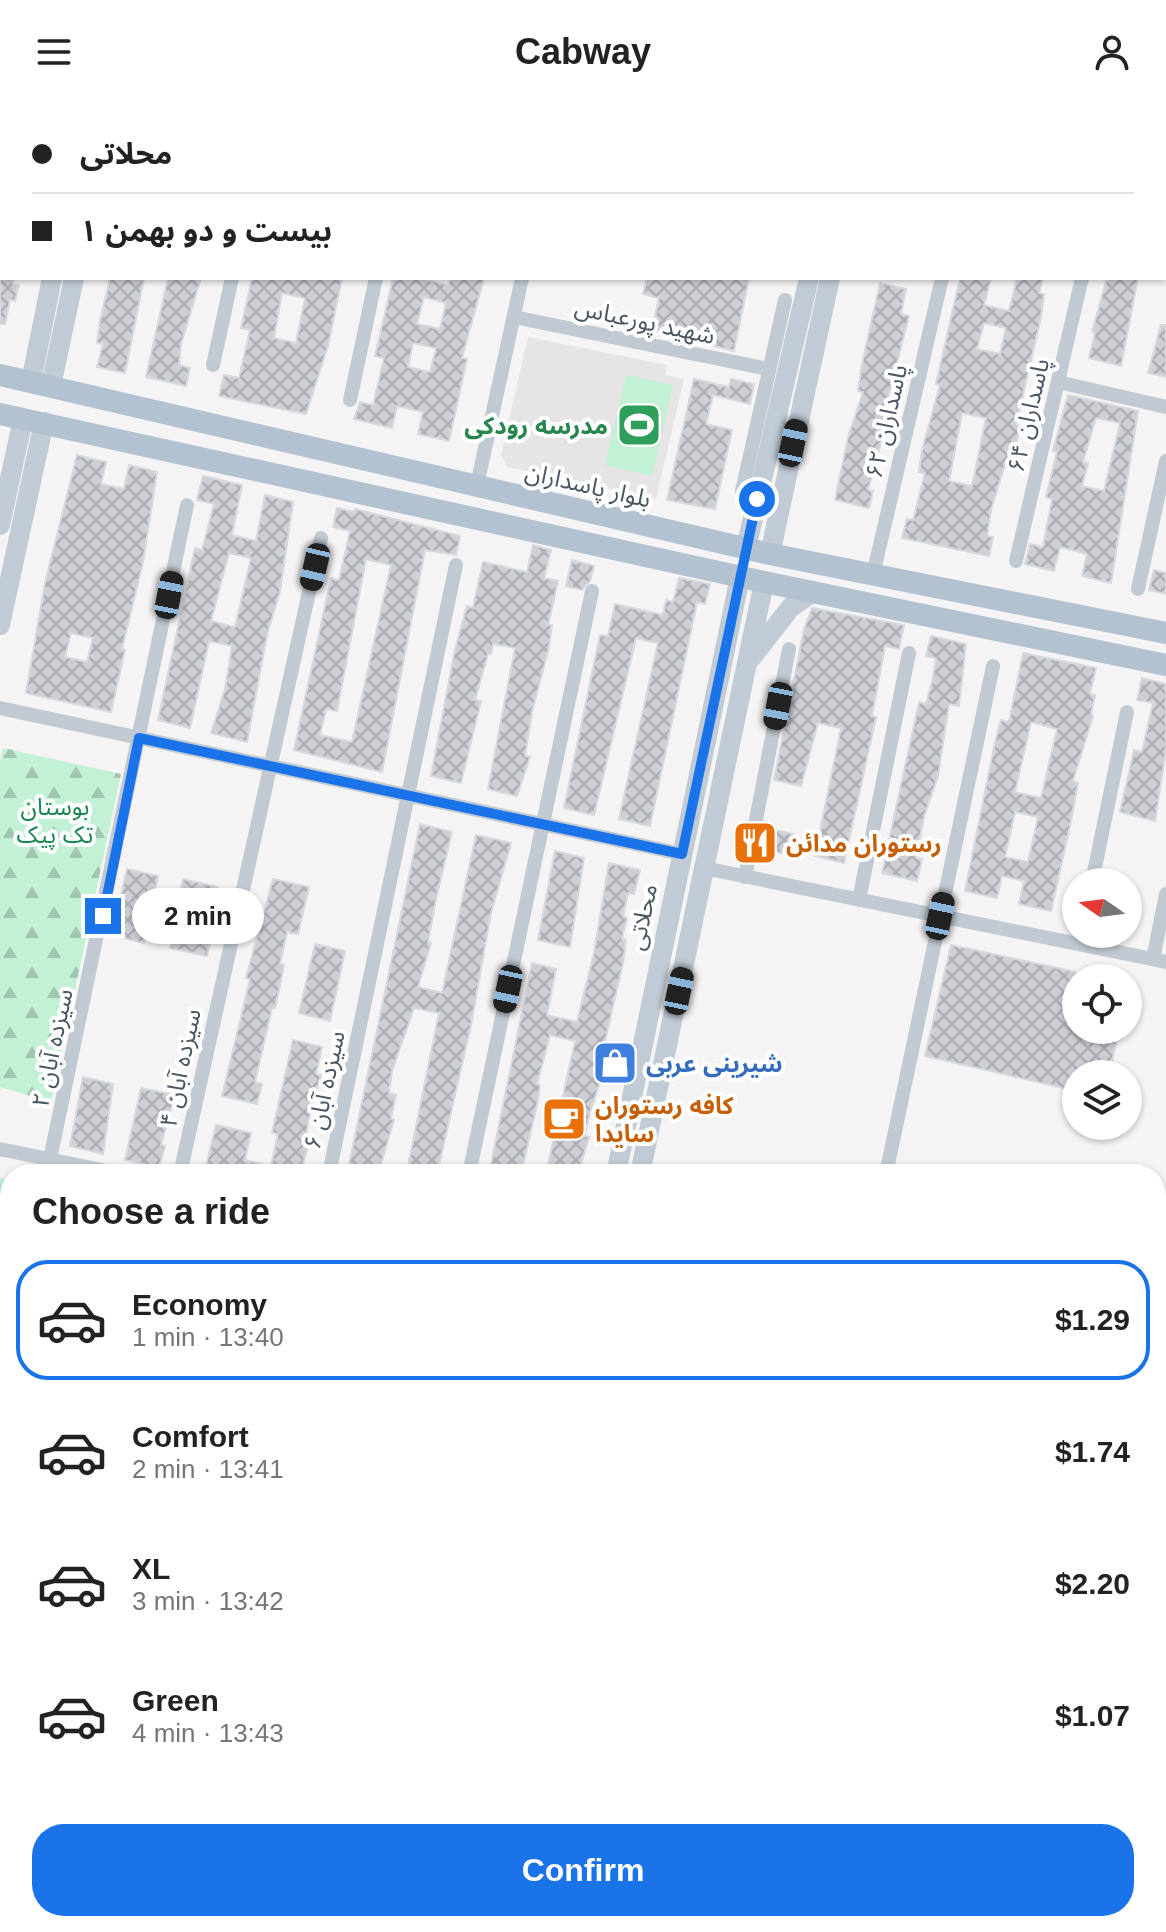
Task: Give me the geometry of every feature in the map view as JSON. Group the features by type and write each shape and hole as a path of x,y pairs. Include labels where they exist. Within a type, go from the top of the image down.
{"main road":[{"path":"41,384 52,280"},
{"path":"0,625 33,421 41,384 73,280"},
{"path":"740,577 809,280"},
{"path":"642,1164 830,280"},
{"name":"بلوار پاسداران","path":"0,375 770,554 1166,633"},
{"path":"0,414 740,577 1166,665"},
{"path":"0,525 33,421"},
{"name":"محلاتی","path":"618,1164 740,577"},
{"path":"747,665 778,620 813,592"}],"street":[{"path":"213,365 232,280"},
{"path":"350,400 376,280"},
{"path":"477,485 522,280"},
{"name":"پاسداران ۶۲","path":"873,575 942,280"},
{"name":"پاسداران ۶۴","path":"1016,561 1082,280"},
{"path":"742,491 785,300"},
{"name":"شهید پورعباس","path":"514,317 768,369"},
{"path":"1058,382 1166,407"},
{"path":"1138,589 1166,461"},
{"name":"سیزده آبان ۲","path":"50,1159 187,505"},
{"name":"سیزده آبان ۴","path":"182,1164 321,538"},
{"name":"سیزده آبان ۶","path":"331,1164 456,565"},
{"path":"471,1164 592,591"},
{"path":"745,877 789,649"},
{"path":"859,900 909,653"},
{"path":"888,1164 993,666"},
{"path":"0,708 682,854"},
{"path":"1095,868 1127,712"},
{"path":"704,868 940,916 1062,936"},
{"path":"1112,948 1159,961 1166,894"},
{"path":"0,1149 74,1164"}],"shaded area":[{"name":"مدرسه رودکی","path":"528,337 667,365 666,375 684,379 656,499 508,467 501,455"}],"green space":[{"name":"مدرسه رودکی","path":"626,375 673,385 652,476 605,465"},
{"name":"بوستان تک پیک","path":"3,748 121,774 51,1102 0,1087 0,762"}],"building":[{"path":"0,280 14,280 13,284 19,285 15,301 10,300 5,324 0,324"},
{"path":"110,280 144,280 125,373 97,367 103,344 97,343"},
{"path":"168,280 200,280 181,344 179,365 190,368 186,386 146,377"},
{"path":"252,280 342,280 328,346 306,414 219,396 224,375 239,378 250,330 241,328","holes":["282,293 305,298 296,343 274,338"]},
{"path":"393,280 427,280 448,285 450,280 483,280 462,358 467,359 449,441 418,434 423,412 397,406 392,428 354,419 360,402 373,405 384,358 375,356","holes":["424,297 446,303 440,329 417,324","413,343 436,348 430,372 408,367"]},
{"path":"646,280 749,280 734,351 652,330 659,298 643,294"},
{"path":"960,280 990,280 984,305 1009,311 1017,280 1042,280 1039,293 1044,294 1041,317 1016,425 1020,426 1011,468 1004,467 991,510 987,536 993,537 989,556 902,538 907,519 913,520 925,473 919,472 922,450 940,385 936,384","holes":["984,323 1006,328 1000,354 977,349","962,413 986,418 972,486 949,481"]},
{"path":"1106,280 1138,280 1121,366 1089,358 1095,333 1092,332"},
{"path":"880,283 906,289 901,314 909,316 887,402 892,403 868,490 873,491 869,508 835,500 848,437 863,392 858,391 862,364"},
{"path":"1161,325 1166,325 1166,377 1148,373"},
{"path":"694,379 729,387 731,379 754,384 750,404 713,395 706,424 732,430 715,509 667,500"},
{"path":"1068,395 1138,411 1111,583 1082,576 1087,554 1060,547 1054,571 1025,564 1030,544 1043,547 1052,499 1046,497 1057,452 1053,451","holes":["1096,418 1120,423 1104,491 1082,486 1088,463 1083,462"]},
{"path":"77,455 106,462 101,484 124,489 129,465 157,472 143,562 111,712 26,693 45,583","holes":["71,633 93,638 87,662 65,657"]},
{"path":"203,476 242,485 232,535 256,541 265,495 293,502 280,591 267,635 247,742 211,733 225,689 232,646 209,641 190,728 158,720 195,548 202,550 214,504 197,500","holes":["229,553 251,558 235,627 211,621"]},
{"path":"337,508 354,512 355,509 460,536 456,555 425,550 382,772 294,750 331,578 339,580 350,531 333,527","holes":["366,559 391,565 352,742 320,735 326,709 337,711"]},
{"path":"533,545 551,550 544,578 558,581 548,625 552,625 549,647 532,712 525,756 530,757 517,796 488,789 515,648 493,644 491,654 488,654 475,700 481,701 461,783 431,776 455,649 467,606 473,608 483,562 527,572"},
{"path":"572,560 594,566 590,581 582,590 566,586"},
{"path":"1154,570 1166,573 1166,594 1149,590"},
{"path":"679,578 710,584 705,604 697,602 650,826 619,819 658,643 636,638 594,815 564,808 600,635 608,636 615,604 663,615 666,600 673,602"},
{"path":"812,608 904,625 899,649 885,646 872,716 876,717 844,863 815,856 841,728 818,723 801,786 774,780 804,629"},
{"path":"931,636 966,644 959,706 949,704 938,776 924,817 916,858 922,859 917,881 882,873 919,702 926,704 933,678 936,658 926,656"},
{"path":"1023,653 1096,668 1090,694 1095,695 1093,716 1073,781 1078,783 1051,911 1019,904 1024,881 1002,876 997,898 965,891 995,742 1001,720 1009,722","holes":["1031,722 1057,729 1041,798 1015,792","1015,812 1038,817 1028,862 1005,857"]},
{"path":"1142,678 1166,684 1166,750 1155,821 1120,812 1134,750 1142,752 1153,703 1137,700"},
{"path":"420,824 452,832 436,899 428,942 431,943 418,987 442,993 476,835 511,843 491,913 471,1025 439,1164 408,1164 439,1013 414,1008 392,1071 389,1093 396,1095 391,1119 394,1120 381,1164 349,1164"},
{"path":"766,828 793,834 788,855 761,848"},
{"path":"555,851 584,858 570,947 538,940"},
{"path":"609,863 640,870 634,894 628,893 623,917 627,918 622,939 626,940 623,963 603,1050 606,1051 604,1071 590,1112 585,1136 589,1137 581,1164 548,1164 575,1041 550,1035 537,1084 540,1085 537,1105 523,1164 491,1164 532,963 556,969 547,1015 577,1022 594,953"},
{"path":"127,869 158,876 144,943 112,935"},
{"path":"183,879 218,887 212,911 178,903"},
{"path":"273,879 309,887 298,934 287,932 280,964 284,965 279,990 255,1082 262,1084 257,1104 222,1096 250,979 246,978"},
{"path":"175,927 212,935 207,956 170,948"},
{"path":"315,944 345,951 330,1021 299,1013"},
{"path":"951,945 1062,969 1062,1044 1116,1044 1112,1060 1062,1060 1062,1088 925,1056"},
{"path":"293,1040 322,1047 316,1074 321,1075 308,1122 305,1144 309,1144 303,1164 271,1164 278,1134 272,1133"},
{"path":"83,1077 113,1084 103,1154 70,1146"},
{"path":"141,1088 175,1095 161,1145 165,1146 160,1164 125,1160"},
{"path":"216,1125 251,1133 245,1160 262,1164 206,1164"}],"place":[{"name":"مدرسه رودکی","path":"639,425"},
{"name":"رستوران مدائن","path":"755,843"},
{"name":"شیرینی عربی","path":"615,1063"},
{"name":"کافه رستوران سایدا","path":"564,1119"}],"route":[{"path":"103,916 139,738 682,854 757,499"}]}
